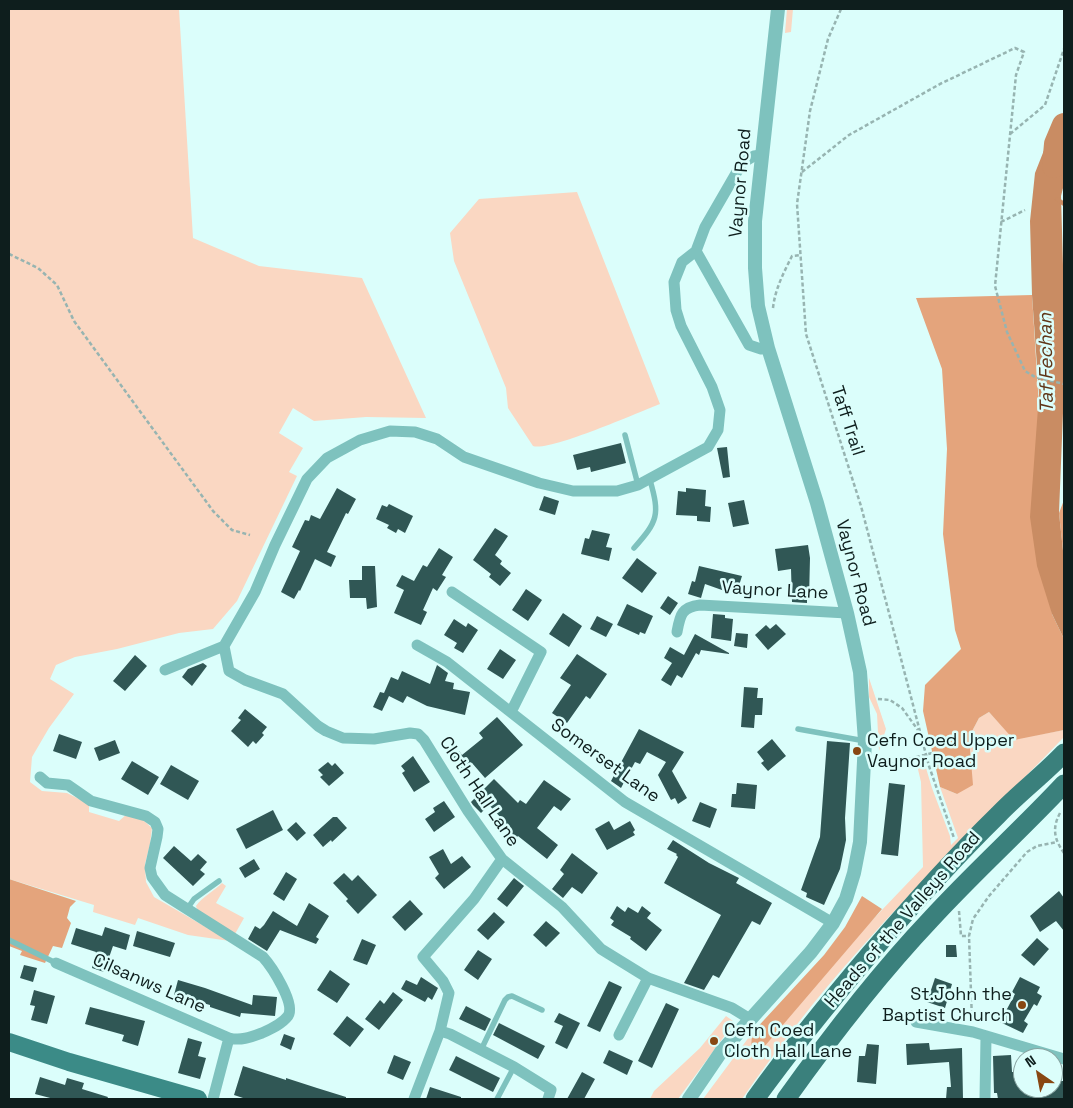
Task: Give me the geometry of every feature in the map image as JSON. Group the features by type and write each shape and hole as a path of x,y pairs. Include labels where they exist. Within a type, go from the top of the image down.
{"highway":[{"name":"Heads of the Valleys Road","path":"755,1099 776,1069 829,1003 922,893 999,813 1045,773 1064,753"},
{"name":"Heads of the Valleys Road","path":"786,1099 860,1000 930,920 982,865 1062,786"}],"main road":[{"path":"9,1042 114,1076 198,1099"}],"street":[{"name":"Vaynor Road","path":"689,1099 721,1052 811,952 833,923 846,899 854,873 860,842 865,741 860,672 847,613 817,503 768,348 758,306 754,268 755,221 778,9"},
{"path":"165,670 224,646 255,592 307,479 327,458 360,440 390,431 415,432 438,439 464,456 539,483 573,491 617,491 638,485 708,447 718,430 720,410 712,387 681,326 676,310 674,282 682,262 696,251 705,227 742,163 754,156 762,155"},
{"path":"696,251 749,345 761,349 768,348"},
{"path":"452,592 541,652 511,712"},
{"name":"Vaynor Lane","path":"677,632 680,615 691,606 847,613"},
{"name":"Somerset Lane","path":"417,645 448,662 625,802 833,923"},
{"name":"Cloth Hall Lane","path":"224,646 229,671 244,680 283,694 326,731 353,739 374,739 410,733 418,734 424,740 472,818 502,860 562,907 601,949 648,978 732,1008 750,1019"},
{"name":"Cilsanws Lane","path":"40,777 47,783 68,785 90,801 146,816 155,822 158,829 150,868 152,877 165,895 263,957 274,971 290,1009 288,1016 274,1027 248,1038 237,1040 56,962"},
{"path":"414,1099 440,1031 449,993 443,981 423,957 474,899 502,860"},
{"path":"619,1035 648,978"},
{"path":"916,1022 972,1032 1064,1059"},
{"path":"440,1031 514,1067 551,1090 548,1099"},
{"path":"985,1099 986,1036"},
{"path":"213,1099 229,1038"}],"lane":[{"path":"625,435 638,485"},
{"path":"634,548 648,532 656,516 655,498 650,480"},
{"path":"798,729 865,741"},
{"path":"186,909 194,899 220,881"},
{"path":"9,940 56,962"},
{"path":"481,1050 508,997 512,996 542,1010"},
{"path":"496,1099 514,1067"}],"path":[{"name":"Taff Trail","path":"841,9 828,39 813,102 797,204 806,334 861,506 929,766 953,835"},
{"path":"801,173 850,134 940,84 1015,48 1024,52 1016,75 995,286 1007,332 1025,371 1035,377 1064,384"},
{"path":"1009,135 1045,105 1064,49"},
{"path":"1001,222 1025,210"},
{"path":"9,254 38,268 57,285 74,321 212,511 232,530 250,534"},
{"path":"773,308 783,275 792,256 802,255"},
{"path":"878,699 890,700 902,708 920,733"},
{"path":"873,769 932,753"},
{"path":"1062,809 1055,823 1057,842 1064,852"},
{"path":"972,1032 969,936 973,918 989,896 1027,852 1037,846 1057,842"},
{"path":"961,932 961,936 969,936"}],"shaded area":[{"path":"9,9 179,9 193,238 259,266 362,278 426,418 366,417 314,421 293,408 279,433 303,448 289,472 297,476 237,601 213,629 179,633 117,649 75,657 56,665 50,679 74,694 49,728 32,757 30,782 42,791 67,793 89,804 89,812 119,821 127,814 141,818 152,828 145,864 146,882 154,897 230,941 188,935 138,918 135,925 93,912 94,905 9,879"},
{"path":"787,9 793,9 791,32 785,33"},
{"path":"577,192 660,404 557,443 533,446 508,408 506,388 454,261 450,233 479,199"},
{"path":"1032,295 1052,614 1064,639 1064,730 1014,740 989,712 979,718 969,737 973,785 957,794 940,787 923,711 925,685 961,649 955,630 943,534 947,449 942,369 916,298"},
{"path":"1064,500 1064,560 1059,513"},
{"path":"869,678 886,729 879,751 877,714 869,697"},
{"path":"989,712 1014,739 1064,730 1064,737 934,869 859,950 798,1023 742,1099 703,1099 752,1033 751,1047 923,867 921,782 916,761 923,758 950,836 951,845 958,838 940,787 957,794 971,758 969,737 979,718"},
{"path":"9,879 76,901 70,907 67,918 71,923 62,948 53,946 45,963 20,955 22,951 9,946"},
{"path":"222,883 226,886 216,903 244,918 235,934 198,912 196,906"},
{"path":"862,896 882,909 758,1054 751,1047 752,1033 824,955 845,927"},
{"path":"726,1016 733,1021 731,1027 678,1099 650,1099 654,1091 700,1048"}],"water":[{"path":"1052,130 1064,140 1064,184 1061,196 1064,388 1059,513 1064,560 1064,639 1052,614 1037,566 1030,517 1039,394 1032,295 1030,221 1035,173"}],"building":[{"path":"621,443 626,463 591,472 590,467 577,470 573,455"},
{"path":"727,447 730,477 723,478 717,448"},
{"path":"337,488 356,499 348,514 346,513 327,552 336,556 331,567 315,559 300,591 294,599 281,592 300,551 292,547 305,520 309,521 311,515 320,519"},
{"path":"686,488 706,490 705,506 711,507 710,522 697,521 697,516 676,515 678,491 686,492"},
{"path":"544,496 559,501 555,515 539,510"},
{"path":"744,500 749,524 733,527 728,503"},
{"path":"389,504 413,516 405,533 398,529 396,533 387,528 389,525 376,519 382,505 387,507"},
{"path":"495,528 508,536 495,555 502,561 500,564 511,573 500,586 489,577 491,574 473,560"},
{"path":"592,530 610,534 606,547 612,548 609,561 581,554 585,538 589,539"},
{"path":"808,545 810,558 809,599 807,599 807,603 792,602 791,569 778,571 775,549"},
{"path":"439,548 453,557 442,575 446,577 437,591 433,588 423,610 427,612 421,625 394,613 404,590 396,586 402,575 414,581 423,565 427,567"},
{"path":"637,558 657,573 642,593 622,578"},
{"path":"362,566 375,566 377,607 367,609 366,598 350,598 349,580 362,580"},
{"path":"699,566 742,576 736,595 705,584 701,598 688,594 692,581 695,582"},
{"path":"526,589 542,600 528,621 512,610"},
{"path":"668,596 678,603 670,615 660,608"},
{"path":"627,604 653,616 645,634 640,632 639,635 617,625"},
{"path":"563,613 582,626 569,647 549,634"},
{"path":"713,614 725,615 725,618 733,619 731,641 711,638"},
{"path":"597,616 613,624 606,637 590,629"},
{"path":"454,619 466,627 468,623 478,630 463,653 454,648 457,643 444,635"},
{"path":"776,624 786,634 768,650 755,635 766,625 770,629"},
{"path":"736,633 748,634 747,648 734,646"},
{"path":"695,634 729,654 701,650 699,655 696,653 682,678 677,675 671,686 661,680 672,663 664,658 670,647 684,655"},
{"path":"500,649 516,660 503,679 487,669"},
{"path":"577,654 607,674 590,699 586,696 567,723 552,713 571,685 560,678"},
{"path":"135,655 147,666 125,691 113,681"},
{"path":"203,663 207,666 192,686 182,677 188,669"},
{"path":"437,665 448,673 445,681 454,683 453,689 470,692 465,715 427,706 407,696 403,703 389,696 382,711 373,707 380,692 384,693 391,677 398,680 402,671 430,684"},
{"path":"744,687 758,688 757,698 763,698 762,715 755,715 754,728 741,727"},
{"path":"245,709 267,727 262,733 264,735 256,744 253,741 248,747 231,731 241,720 238,718"},
{"path":"497,717 523,745 485,778 472,763 461,772 451,758 459,751 462,755 483,738 479,733"},
{"path":"639,729 684,752 672,771 687,798 678,804 675,798 671,800 658,775 666,762 647,752 640,764 635,762 621,788 611,781"},
{"path":"59,734 82,742 76,759 53,751"},
{"path":"772,739 786,756 768,771 761,763 764,761 757,752"},
{"path":"115,740 120,753 99,761 94,748"},
{"path":"827,741 850,743 845,818 846,840 840,869 824,905 806,897 807,893 801,890 820,837"},
{"path":"413,756 430,782 414,792 402,773 405,771 401,766"},
{"path":"132,761 159,777 148,795 121,779"},
{"path":"328,762 332,766 335,763 344,773 329,786 320,777 323,775 318,770"},
{"path":"171,765 199,781 188,800 160,784"},
{"path":"494,779 518,803 520,800 526,804 544,780 571,799 561,811 554,806 537,828 558,845 547,859 518,836 516,838 500,824 503,820 489,805 481,813 471,802"},
{"path":"737,783 757,785 755,809 731,807 732,794 736,794"},
{"path":"889,783 905,785 898,856 881,854"},
{"path":"444,801 455,817 434,832 425,819 435,812 433,808"},
{"path":"700,802 717,809 710,828 692,821"},
{"path":"273,810 283,830 246,849 236,829"},
{"path":"333,817 337,817 347,828 332,842 331,840 323,847 313,835"},
{"path":"609,821 614,830 630,821 635,830 633,832 635,835 607,850 595,829"},
{"path":"296,822 306,833 297,841 287,830"},
{"path":"673,840 709,863 739,878 736,883 772,903 760,925 752,921 719,978 713,975 704,990 684,983 721,915 664,883 678,857 677,854 667,849"},
{"path":"174,846 191,861 198,854 207,862 200,870 205,874 193,886 163,858"},
{"path":"443,849 451,864 462,856 471,867 444,889 435,878 439,874 429,857"},
{"path":"572,853 598,873 582,894 572,887 563,898 552,889 564,874 560,870"},
{"path":"254,859 260,869 245,878 239,868"},
{"path":"286,872 297,879 284,901 273,894"},
{"path":"344,873 352,881 358,875 377,895 358,914 346,901 348,899 333,883"},
{"path":"514,878 524,886 507,907 497,899"},
{"path":"1059,891 1064,898 1064,931 1056,921 1040,932 1030,916"},
{"path":"410,900 423,914 405,931 392,917"},
{"path":"309,903 329,916 316,937 319,939 316,944 280,930 267,951 248,939 255,926 260,929 273,911 297,926"},
{"path":"617,906 625,912 628,907 638,913 642,906 651,913 647,918 662,930 646,951 630,939 631,937 611,925 614,921 610,918"},
{"path":"494,912 505,922 488,940 477,930"},
{"path":"546,921 560,933 546,947 533,935"},
{"path":"105,927 130,935 126,950 113,946 104,972 92,968 96,952 71,944 76,928 102,936"},
{"path":"137,931 175,943 170,957 133,946"},
{"path":"1037,938 1049,949 1034,966 1021,955"},
{"path":"362,939 376,945 367,965 353,960"},
{"path":"946,945 956,945 957,957 946,957"},
{"path":"478,950 492,959 478,980 464,970"},
{"path":"24,965 37,968 33,982 20,978"},
{"path":"330,970 350,984 337,1003 317,990"},
{"path":"421,977 438,988 432,1000 428,997 425,1002 401,989 406,980 417,985"},
{"name":"St.John the Baptist Church","path":"1020,977 1040,987 1037,993 1042,996 1037,1006 1034,1004 1024,1021 1028,1024 1023,1033 1000,1022 1015,994 1012,992"},
{"path":"935,978 952,984 945,1008 927,1002"},
{"path":"178,980 252,1005 253,995 277,997 275,1016 241,1013 240,1017 210,1007 210,1005 174,995"},
{"path":"609,981 622,987 600,1032 587,1026"},
{"path":"34,990 55,996 47,1024 31,1020 35,1006 30,1005"},
{"path":"393,992 403,1000 379,1030 365,1019 380,1000 384,1004"},
{"path":"666,1003 679,1009 652,1068 638,1061"},
{"path":"466,1006 491,1019 485,1031 459,1019"},
{"path":"90,1007 145,1021 138,1046 122,1041 124,1035 85,1024"},
{"path":"559,1013 580,1023 567,1049 555,1043 563,1026 554,1022"},
{"path":"347,1016 364,1029 350,1047 333,1034"},
{"path":"499,1023 545,1046 538,1059 493,1035"},
{"path":"284,1034 295,1038 291,1050 280,1045"},
{"path":"188,1038 202,1042 198,1056 206,1058 200,1079 178,1073"},
{"path":"929,1043 930,1050 962,1048 963,1099 946,1099 947,1087 951,1087 949,1062 907,1065 906,1044"},
{"path":"867,1044 879,1045 876,1084 857,1082 859,1056 865,1056"},
{"path":"609,1050 633,1061 627,1075 603,1063"},
{"path":"394,1055 411,1062 403,1080 387,1073"},
{"path":"1011,1055 1013,1098 1063,1098 1064,1081 1064,1099 998,1099 997,1093 994,1093 993,1056"},
{"path":"456,1056 500,1078 493,1092 449,1070"},
{"path":"243,1066 346,1097 346,1099 246,1099 234,1095"},
{"path":"582,1072 595,1079 584,1099 567,1099"},
{"path":"40,1077 65,1085 67,1078 84,1083 82,1089 108,1097 107,1099 54,1099 35,1094"},
{"path":"430,1087 461,1097 461,1099 426,1099"}],"waterway":[{"name":"Taf Fechan","path":"1054,166 1056,144 1064,125"},
{"path":"1057,199 1064,204"}],"place":[{"name":"Cefn Coed Upper Vaynor Road","path":"857,751"},
{"name":"St.John the Baptist Church","path":"1022,1005"},
{"name":"Cefn Coed Cloth Hall Lane","path":"714,1041"}]}
